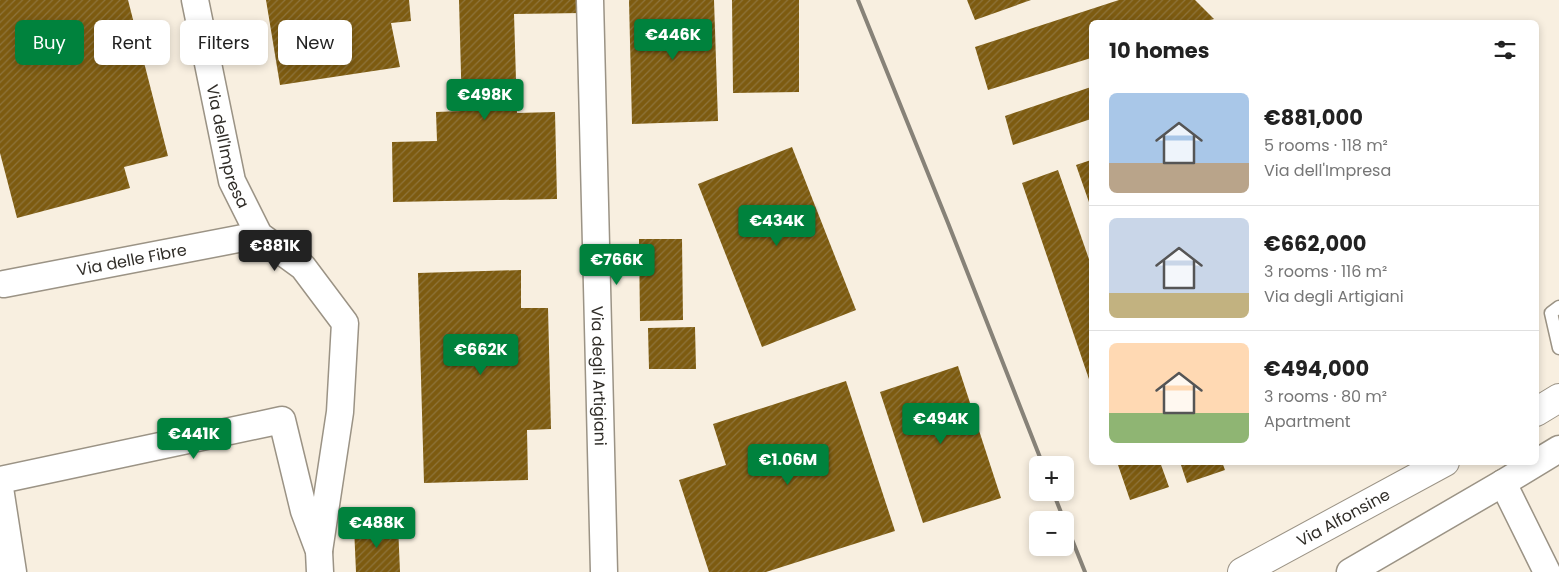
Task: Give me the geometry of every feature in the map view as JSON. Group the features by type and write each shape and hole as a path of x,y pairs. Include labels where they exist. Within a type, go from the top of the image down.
{"main road":[{"path":"1539,410 1559,398"},
{"name":"Via Alfonsine","path":"1242,572 1439,465"}],"street":[{"name":"Via dell'Impresa","path":"196,0 232,181 259,235 303,267 345,323 340,412 319,562"},
{"name":"Via degli Artigiani","path":"590,0 604,572"},
{"name":"Via delle Fibre","path":"4,284 259,235"},
{"path":"0,480 282,420 304,511 319,562"},
{"path":"1539,460 1559,448"},
{"path":"1350,572 1532,465"},
{"path":"1503,483 1547,572"},
{"path":"0,488 13,572"}],"lane":[{"path":"1559,307 1551,313 1559,348"}],"building":[{"path":"0,0 128,0 133,20 94,20 94,65 145,65 168,156 124,167 130,188 17,218 0,153"},
{"path":"266,0 409,0 411,21 391,23 400,67 280,85"},
{"path":"459,0 582,0 582,13 514,14 517,113 555,112 557,199 393,202 392,142 437,141 436,112 462,111"},
{"path":"629,0 714,0 718,121 632,124"},
{"path":"732,0 799,0 799,92 733,93"},
{"path":"967,0 1031,0 975,20"},
{"path":"1119,0 1195,0 1214,19 1089,20 1089,59 988,90 975,47"},
{"path":"1089,88 1089,120 1013,145 1005,116"},
{"path":"792,147 856,310 762,347 698,184"},
{"path":"1089,161 1089,202 1076,165"},
{"path":"1058,170 1089,259 1089,379 1022,183"},
{"path":"639,239 682,239 683,320 640,321"},
{"path":"521,270 521,308 548,308 551,429 527,430 528,480 424,483 418,273"},
{"path":"695,327 696,369 649,369 648,328"},
{"path":"958,366 1001,498 923,523 880,392"},
{"path":"846,381 895,531 766,572 709,572 679,480 726,465 713,424"},
{"path":"1118,465 1161,465 1169,487 1130,500"},
{"path":"1181,465 1223,465 1225,470 1187,483"},
{"path":"398,525 400,572 356,572 354,527"}],"railway":[{"path":"858,0 1039,456"},
{"path":"1057,501 1060,511"},
{"path":"1074,544 1085,572"}]}
